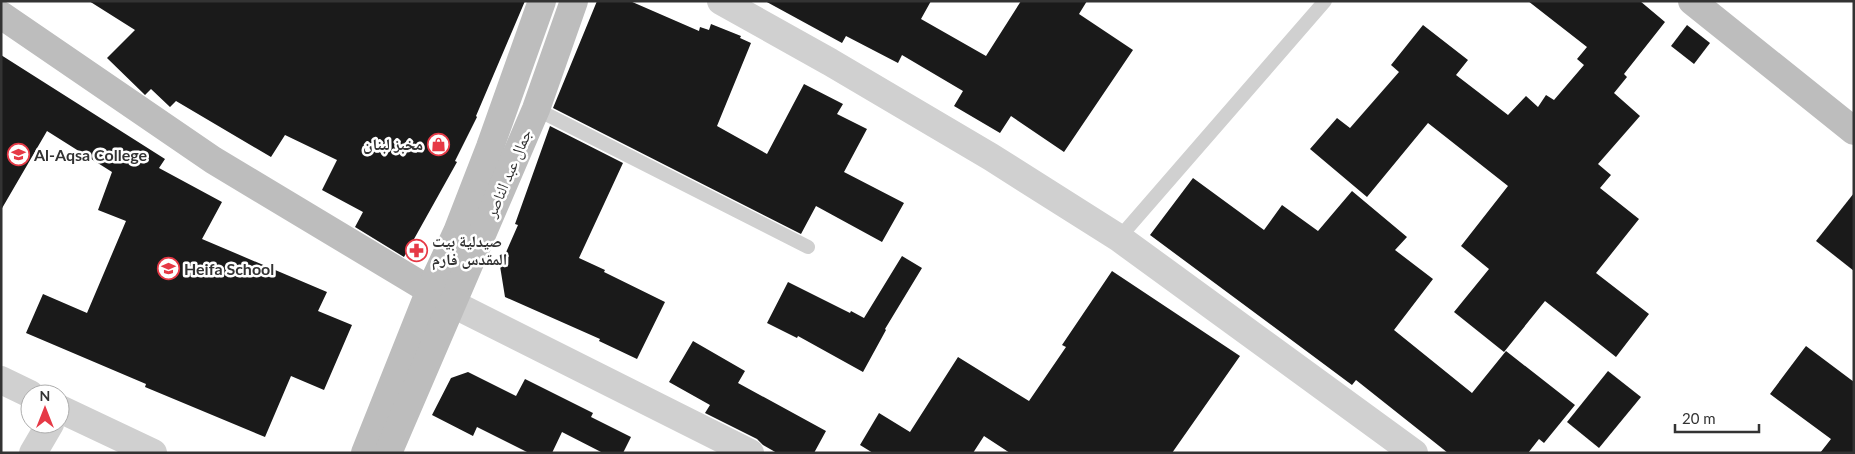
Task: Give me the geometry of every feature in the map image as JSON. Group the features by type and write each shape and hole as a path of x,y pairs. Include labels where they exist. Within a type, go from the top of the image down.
{"main road":[{"name":"جمال عبد الناصر","path":"388,453 441,297 457,232 490,147 542,1"},
{"name":"جمال عبد الناصر","path":"365,453 536,109 574,1"},
{"path":"1692,1 1854,131"},
{"path":"1,15 214,160 441,297"}],"street":[{"path":"721,1 830,62 991,157 1119,238 1414,453"},
{"path":"441,297 750,453"},
{"path":"1,380 20,389"},
{"path":"70,414 153,453"},
{"path":"33,453 44,434"}],"lane":[{"path":"1119,238 1325,1"},
{"path":"536,109 808,247"}],"building":[{"path":"89,1 525,1 477,117 455,161 457,162 404,257 355,227 363,212 322,190 337,160 285,135 271,157 176,101 170,107 151,89 145,95 107,58 135,30"},
{"path":"597,1 630,1 699,31 700,27 709,30 711,24 741,36 740,38 751,43 717,126 767,154 804,84 843,104 837,114 867,129 844,172 904,203 882,242 816,206 801,234 553,108"},
{"path":"765,1 931,1 921,19 986,56 1021,1 1087,1 1079,14 1133,50 1064,152 1011,116 1000,133 954,106 963,91 902,55 898,63 846,36 842,43"},
{"path":"1528,1 1640,1 1665,22 1624,74 1627,77 1614,93 1640,116 1598,164 1611,175 1600,188 1639,219 1596,273 1649,314 1616,357 1545,301 1504,352 1454,312 1489,269 1461,246 1508,186 1428,123 1367,197 1310,149 1337,118 1350,128 1399,72 1391,65 1423,25 1468,60 1456,75 1508,115 1526,96 1538,107 1546,95 1554,100 1584,65 1577,59 1587,47"},
{"path":"1687,25 1710,43 1694,64 1671,46"},
{"path":"1,55 165,159 159,168 222,202 202,239 327,292 318,311 352,325 324,390 291,376 265,437 145,387 146,384 26,333 43,294 87,313 126,221 98,210 112,172 47,131 1,210"},
{"path":"550,126 623,163 579,258 665,302 637,359 599,341 600,339 505,297 500,266 518,225 515,224"},
{"path":"1193,178 1264,230 1282,205 1318,231 1352,191 1407,237 1395,250 1433,279 1394,330 1472,393 1506,351 1575,405 1544,443 1539,439 1528,453 1448,453 1356,380 1352,385 1150,235"},
{"path":"1854,193 1854,271 1816,241"},
{"path":"902,256 922,268 885,329 863,372 798,336 797,338 767,323 788,282 864,318"},
{"path":"1112,271 1240,356 1172,453 1010,453 984,436 973,453 873,453 860,445 879,413 910,432 958,357 1029,401 1066,347 1062,345"},
{"path":"693,341 745,371 738,383 826,431 814,453 777,453 757,439 705,413 710,405 669,382"},
{"path":"1806,346 1854,382 1854,453 1820,453 1831,439 1770,394"},
{"path":"1608,371 1641,397 1599,448 1567,422"},
{"path":"468,372 516,396 525,379 593,413 591,417 631,437 623,453 603,453 562,432 552,453 529,453 477,427 473,436 432,415 451,378"}],"place":[{"name":"مخبز لبنان","path":"439,144"},
{"name":"Al-Aqsa College","path":"18,155"},
{"name":"صيدلية بيت المقدس فارم","path":"416,250"},
{"name":"Heifa School","path":"168,269"}]}
